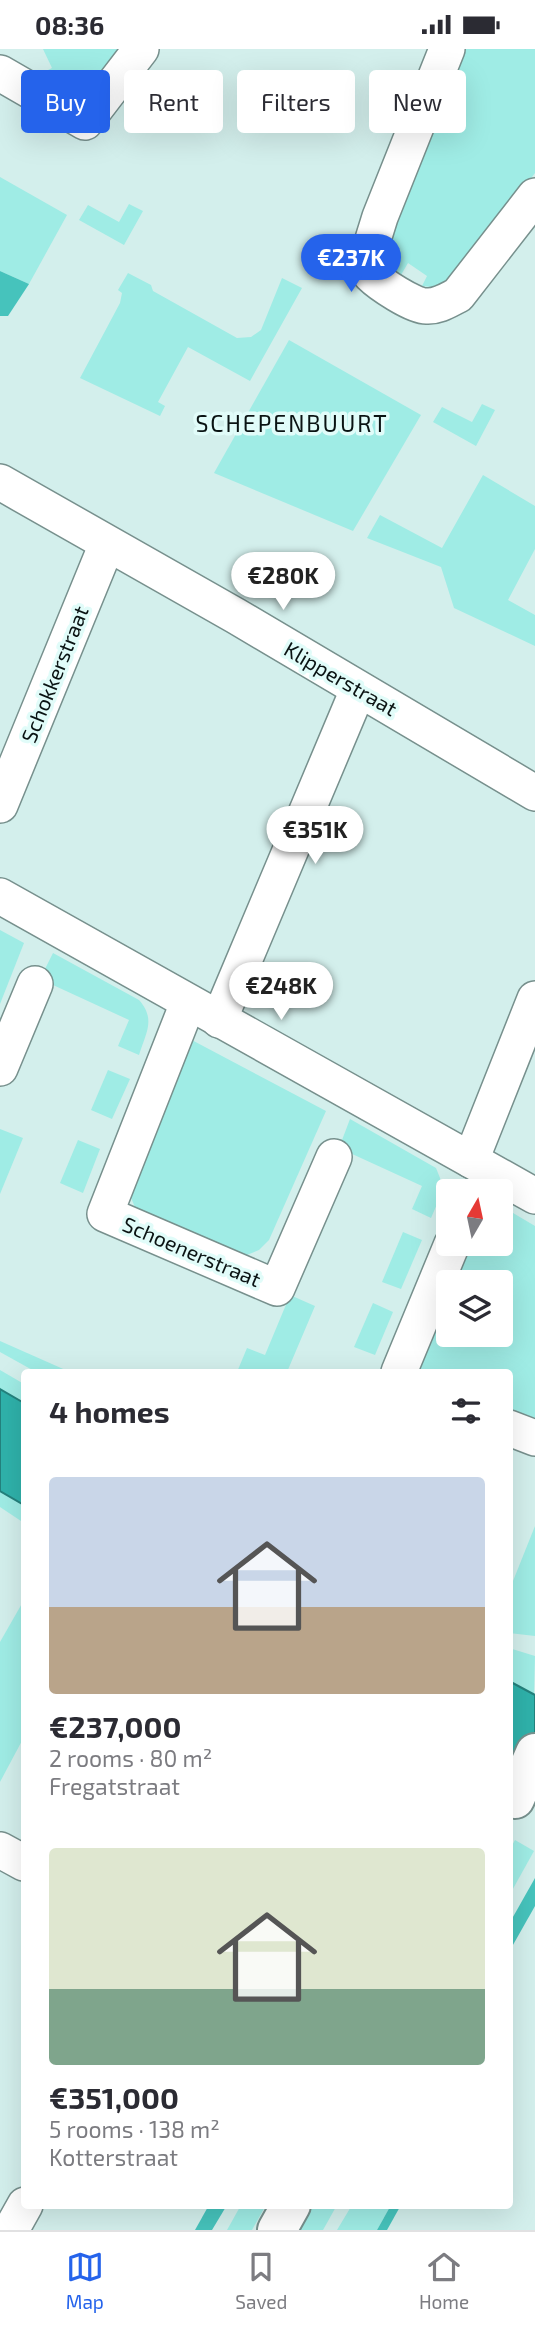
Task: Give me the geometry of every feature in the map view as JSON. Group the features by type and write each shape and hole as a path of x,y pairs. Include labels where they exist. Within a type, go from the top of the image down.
{"street":[{"path":"5,49 0,71 85,122 142,49"},
{"path":"447,49 380,217 371,246 371,275 423,307 440,304 458,295 535,195"},
{"name":"Klipperstraat","path":"0,482 236,616 535,793"},
{"name":"Schokkerstraat","path":"0,804 107,544"},
{"path":"219,1020 358,690"},
{"path":"0,896 219,1020 476,1173 535,1196"},
{"path":"0,1068 35,984"},
{"path":"476,1173 535,999"},
{"name":"Schoenerstraat","path":"188,1003 105,1214 277,1288 334,1157"},
{"path":"400,1369 447,1257"},
{"path":"513,1429 535,1438"},
{"path":"520,1794 535,1753"},
{"path":"0,1850 21,1861"},
{"path":"11,2230 23,2209"},
{"path":"277,2230 288,2209"}],"shaded area":[{"path":"43,49 124,49 106,70 48,70 52,68"},
{"path":"461,49 535,49 535,173 467,263 441,288 422,286 427,276 408,263 401,275 390,265 384,251 429,133 466,133 466,70 453,70"},
{"path":"0,177 67,215 29,284 0,271"},
{"path":"129,204 143,211 124,245 79,220 88,205 119,222"},
{"path":"0,271 29,284 8,316 0,316"},
{"path":"128,273 151,285 153,291 237,338 251,337 261,330 282,278 302,288 250,381 188,347 158,402 165,406 160,416 80,378 120,303 122,293 118,290"},
{"path":"289,340 421,415 353,531 214,473"},
{"path":"482,404 495,410 476,446 433,422 442,407 472,422"},
{"path":"483,475 535,506 535,549 508,600 535,615 535,646 454,608 441,567 367,538 380,515 442,548"},
{"path":"0,930 24,943 0,1004"},
{"path":"53,953 139,1000 147,1014 148,1026 139,1055 118,1046 129,1020 40,979"},
{"path":"188,1038 326,1111 269,1240 259,1250 247,1255 136,1210 130,1195"},
{"path":"108,1070 130,1079 112,1119 91,1110"},
{"path":"350,1119 436,1168 440,1179 436,1179 436,1206 431,1218 412,1209 422,1186 339,1148"},
{"path":"0,1129 23,1138 0,1194"},
{"path":"78,1140 100,1149 83,1193 60,1183"},
{"path":"513,1213 535,1226 535,1422 513,1413 513,1369 417,1369 414,1363 436,1310 436,1347 513,1347 513,1270 452,1270 458,1257 513,1257"},
{"path":"403,1232 422,1240 401,1289 382,1282"},
{"path":"290,1295 315,1306 288,1369 238,1369 247,1348 265,1355"},
{"path":"373,1303 393,1312 375,1355 354,1347"},
{"path":"0,1341 63,1369 31,1369 0,1352"},
{"path":"0,1370 21,1382 21,1401 0,1389"},
{"path":"0,1389 21,1401 21,1503 0,1491"},
{"path":"0,1491 21,1503 21,1521 0,1507"},
{"path":"535,1526 535,1636 513,1633 513,1581"},
{"path":"21,1605 21,1743 0,1782 0,1642"},
{"path":"513,1649 535,1656 534,1695 513,1683"},
{"path":"513,1683 535,1695 535,1800 513,1786"},
{"path":"515,1840 534,1851 513,1889"},
{"path":"535,1878 535,1906 513,1945 513,1917"},
{"path":"207,2209 225,2209 212,2230 195,2230"},
{"path":"239,2209 264,2209 252,2230 227,2230"},
{"path":"308,2209 335,2209 323,2230 296,2230"},
{"path":"350,2209 389,2209 377,2230 337,2230"},
{"path":"389,2209 399,2209 387,2230 377,2230"}],"district":[{"name":"SCHEPENBUURT","path":"292,423"}]}
